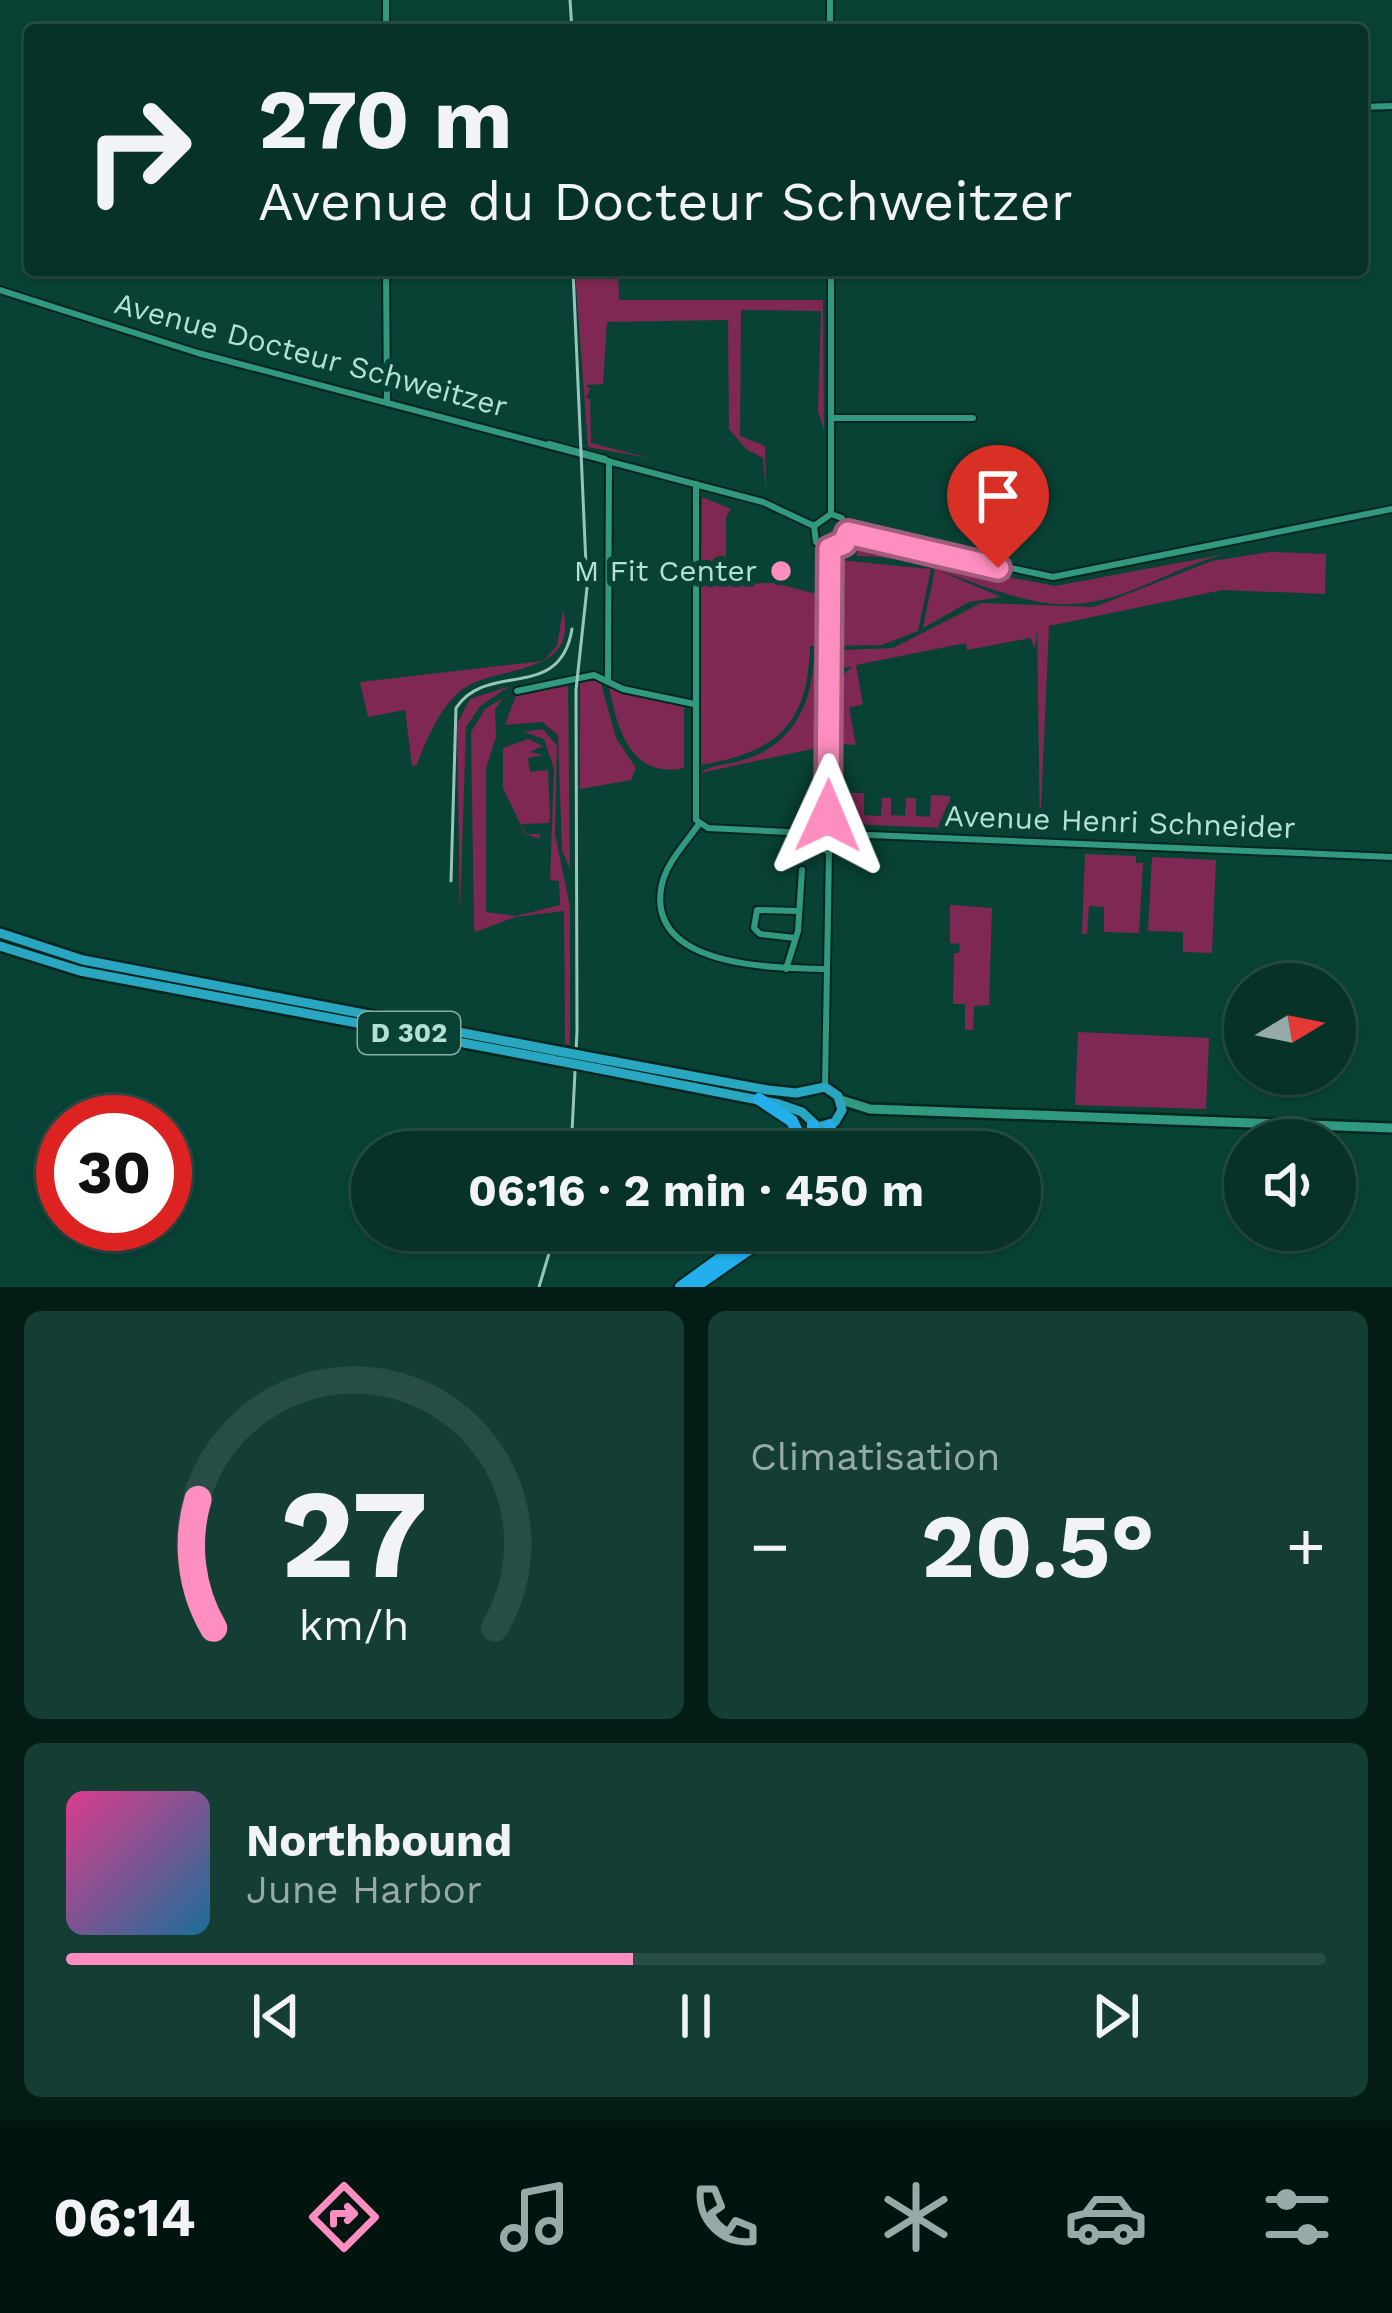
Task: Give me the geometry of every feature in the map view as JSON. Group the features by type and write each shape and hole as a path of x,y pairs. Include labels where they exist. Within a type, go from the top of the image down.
{"highway":[{"path":"759,1099 792,1120 798,1131"},
{"path":"831,1131 834,1122"},
{"path":"812,1131 813,1125"},
{"path":"681,1287 731,1251"},
{"path":"694,1287 746,1251"}],"main road":[{"name":"D 302","path":"0,933 83,960 558,1056"},
{"name":"D 302","path":"0,946 100,975 595,1063 802,1112"},
{"name":"D 302","path":"595,1063 768,1090 808,1091"},
{"path":"863,1109 813,1125 802,1112 808,1091 825,1087 863,1109 1392,1128"},
{"path":"834,1122 841,1100"}],"street":[{"path":"386,276 387,402"},
{"path":"831,276 831,514"},
{"name":"Avenue Docteur Schweitzer","path":"0,290 198,352 763,502 814,526"},
{"path":"831,418 973,418"},
{"path":"608,461 608,679"},
{"path":"696,484 694,704 699,824 662,884 669,926 693,948 714,957 827,969"},
{"path":"848,533 1053,577 1392,509"},
{"path":"831,514 842,518 848,533 844,543 830,549 816,542 814,526 831,514"},
{"path":"828,816 830,549"},
{"path":"517,691 593,675 623,689 694,704"},
{"path":"828,816 839,819 846,834 842,844 829,851 814,843 811,833 814,822 828,816"},
{"path":"699,824 811,833"},
{"name":"Avenue Henri Schneider","path":"846,834 1392,857"},
{"path":"825,1087 829,851"},
{"path":"786,968 795,938 802,870"},
{"path":"795,938 760,934 754,928 757,910 798,911"}],"shaded area":[{"path":"575,276 618,276 619,300 823,300 824,430 818,411 821,311 741,310 740,436 765,446 766,493 763,458 746,449 729,429 728,320 607,322 603,384 586,385 590,389 586,398 590,399 591,443 649,458 588,447"},
{"path":"702,497 731,509 726,517 726,569 701,569"},
{"path":"857,548 1055,586 1226,554 1114,597 1075,604 1021,598 915,564 857,556"},
{"path":"1270,552 1326,554 1325,594 1222,590 1049,626 1040,831 1037,629 1035,648 1030,638 967,650 966,643 856,665 863,704 849,708 856,745 839,744 840,678 852,667 840,668 840,650 893,648 981,603 1094,607 1212,561"},
{"path":"838,560 931,569 918,631 882,645 833,646 844,633 845,580 836,573"},
{"path":"935,569 1001,597 969,602 923,628"},
{"path":"775,583 820,595 820,646 810,646 803,697 783,731 768,743 700,765 701,585"},
{"path":"563,610 565,631 560,647 544,660 557,646"},
{"path":"814,650 818,650 817,748 700,773 761,753 788,732 805,703"},
{"path":"542,661 481,680 457,694 436,722 417,765 412,766 405,710 368,717 360,682"},
{"path":"600,680 616,738 636,768 631,780 580,789 580,682"},
{"path":"568,684 570,869 562,850 558,735 542,722 505,725 516,696"},
{"path":"510,686 480,706 466,727 460,913 457,724 470,699"},
{"path":"609,686 684,707 684,768 651,766 639,758 622,733"},
{"path":"503,698 495,709 496,737 486,768 486,912 516,916 560,905 559,881 550,880 554,769 544,739 524,732 543,729 557,746 555,834 570,907 570,1045 565,1044 564,911 515,917 475,932 471,732 485,709"},
{"path":"528,739 543,746 530,752 543,755 528,758 530,772 548,770 550,817 549,823 521,824 526,834 539,834 540,839 525,834 503,788 503,748"},
{"path":"840,793 864,793 864,815 881,816 882,798 891,798 891,815 905,816 906,798 916,798 916,816 930,817 931,795 950,796 950,816 1002,816 1003,822 996,830 853,822 841,807"},
{"path":"1085,854 1136,856 1136,863 1143,863 1139,933 1104,932 1104,907 1089,906 1087,934 1082,934"},
{"path":"1152,857 1216,860 1212,953 1183,952 1183,932 1148,931"},
{"path":"950,905 992,908 989,1005 974,1006 973,1030 965,1030 965,1004 953,1004 954,953 959,953 960,944 950,943"},
{"path":"1078,1032 1209,1038 1206,1109 1075,1105"}],"tram line":[{"path":"570,0 572,24"},
{"path":"572,1131 577,1031 576,690 587,588 573,276"},
{"path":"451,881 456,708 486,686 553,666 565,652 572,629"},
{"path":"539,1287 550,1251"}],"place":[{"name":"M Fit Center","path":"781,571"}],"route":[{"path":"828,816 830,549 844,543 848,533 998,568"}]}
